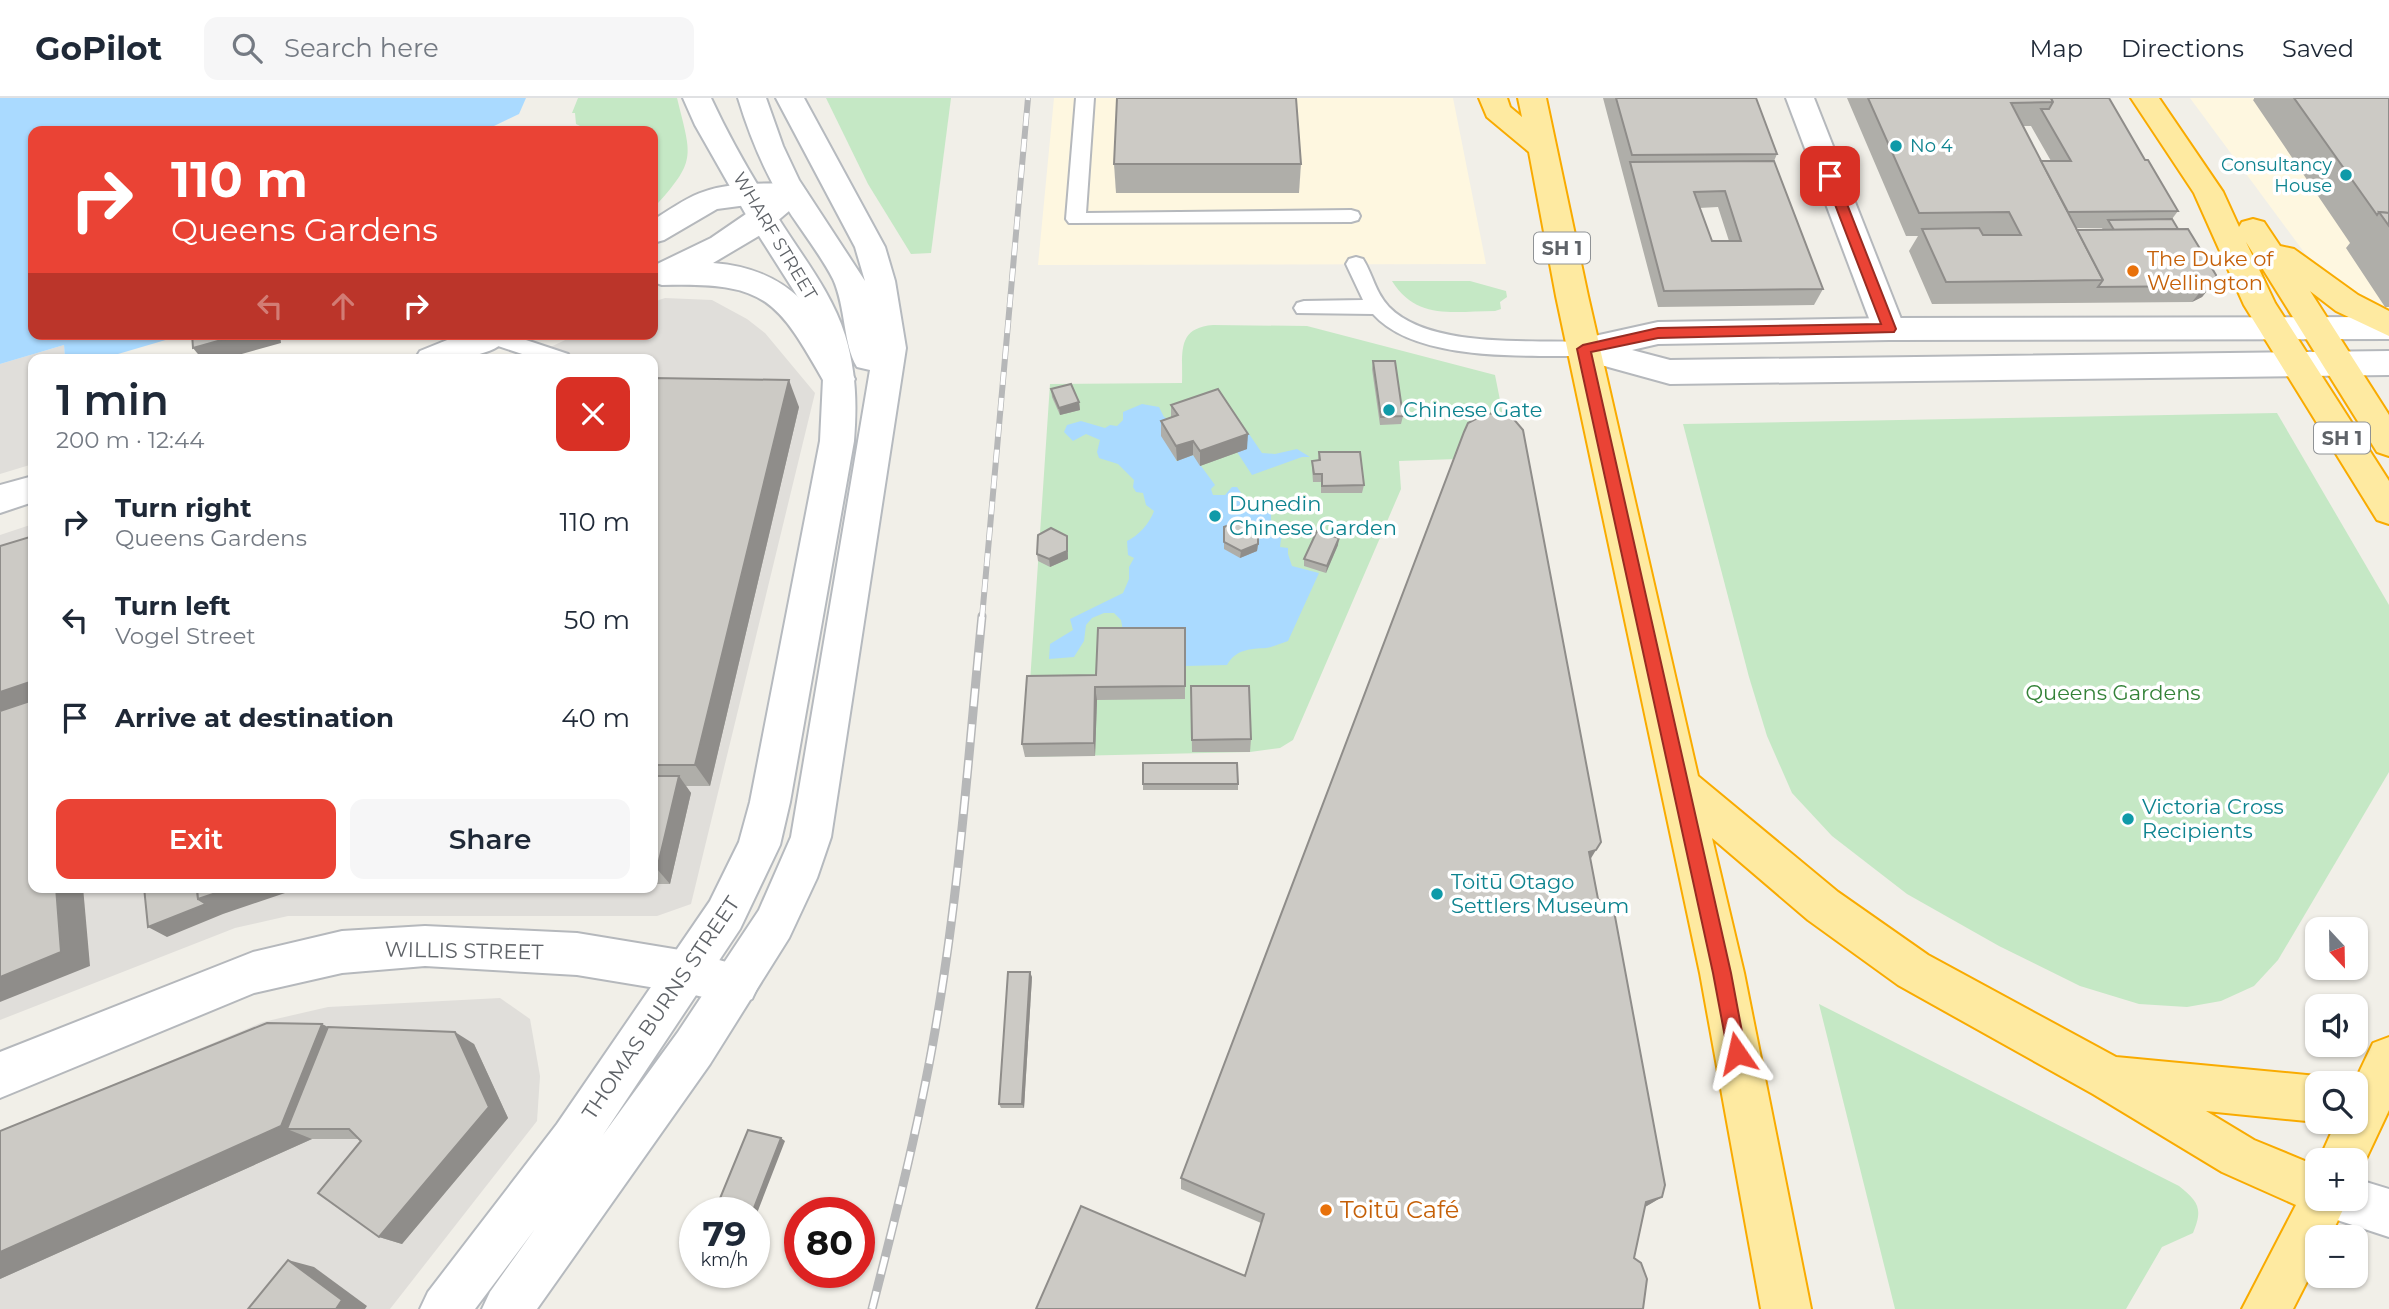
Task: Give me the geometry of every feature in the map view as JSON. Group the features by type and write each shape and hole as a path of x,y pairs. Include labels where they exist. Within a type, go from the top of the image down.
{"highway":[{"path":"1493,98 1497,111 1541,148"},
{"name":"SH 1","path":"1532,98 1583,349 1722,973 1786,1309"},
{"name":"SH 1","path":"2145,98 2208,192 2253,293 2273,328 2389,510"},
{"path":"2208,192 2298,270 2389,327"},
{"path":"2253,229 2389,443"},
{"path":"1681,786 1823,906 1913,970 2109,1078 2238,1156 2305,1185"},
{"path":"2348,1148 2371,1104 2389,1059"},
{"path":"2109,1078 2305,1098"},
{"path":"2267,1309 2318,1211"}],"street":[{"name":"WHARF STREET","path":"697,98 730,162 816,301 839,379"},
{"path":"658,226 730,162 730,128 724,98"},
{"path":"752,98 761,128 792,193 834,252 850,284 862,319 877,424"},
{"path":"507,1309 737,984 774,924 811,837 877,424 888,375 890,348 880,281 870,247 790,98"},
{"path":"1800,98 1889,329"},
{"path":"658,227 709,200 757,207 792,193"},
{"path":"658,276 732,241 757,207"},
{"path":"658,276 729,273 764,284 789,303 819,344 839,379"},
{"path":"1583,349 1658,333 1889,329 2389,327"},
{"path":"444,354 480,340"},
{"path":"1583,349 1670,372 2389,363"},
{"name":"THOMAS BURNS STREET","path":"445,1309 573,1140 742,885 767,813 823,524 837,441 839,379"},
{"path":"0,499 28,491"},
{"name":"WILLIS STREET","path":"0,1074 253,973 342,952 425,946 577,954 686,972 737,984"},
{"path":"2368,1207 2389,1213"}],"lane":[{"path":"1085,98 1076,219 1351,216"},
{"path":"1356,264 1361,283 1377,307 1399,325 1436,338 1502,346 1583,349"},
{"path":"1304,308 1377,307"},
{"path":"507,340 547,354"}],"shaded area":[{"path":"1054,98 1453,98 1486,264 1038,265"},
{"path":"2190,98 2389,98 2389,314 2349,313"},
{"path":"665,298 712,300 747,319 765,333 815,393 691,904 657,916 288,916 235,928 0,1020 0,535 28,526 28,893 658,893 658,354 536,354 565,340 658,340 658,300"},
{"path":"64,345 65,354 34,354"},
{"path":"28,356 28,466 0,474 0,364"},
{"path":"500,998 530,1019 540,1076 537,1121 390,1309 0,1309 0,1132 263,1022 328,1007"}],"green space":[{"path":"578,98 677,98 688,147 684,168 658,203 658,126 580,126 576,124 575,113 572,113"},
{"path":"826,98 951,98 931,253 911,254 868,184"},
{"path":"1392,281 1470,281 1506,291 1507,297 1500,302 1501,309 1495,311 1438,311 1413,303"},
{"name":"Dunedin Chinese Garden","path":"1307,326 1495,375 1510,450 1457,459 1399,461 1401,489 1293,740 1280,748 1250,752 1025,757 1050,384 1182,383 1182,352 1187,337 1201,327"},
{"name":"Queens Gardens","path":"2277,413 2389,605 2389,772 2278,960 2254,986 2221,1001 2187,1007 2139,1004 2080,986 1999,946 1907,894 1832,836 1792,793 1767,736 1749,677 1683,424"},
{"path":"1819,1004 2179,1186 2197,1206 2198,1218 2193,1233 2162,1247 2126,1309 1895,1309"}],"water":[{"path":"0,98 526,98 519,114 494,126 28,126 28,340 166,340 118,354 65,354 64,345 0,364"},
{"path":"1142,404 1159,407 1164,417 1172,421 1176,461 1193,455 1215,485 1211,489 1213,495 1225,495 1232,487 1237,487 1246,500 1241,503 1248,511 1271,513 1271,520 1282,532 1280,547 1288,548 1292,566 1319,573 1288,641 1244,651 1227,665 1185,666 1185,642 1125,642 1121,620 1114,613 1104,613 1092,618 1086,625 1084,641 1074,657 1049,659 1050,644 1073,630 1070,619 1123,593 1134,558 1128,555 1127,541 1143,529 1154,511 1146,505 1143,493 1136,492 1133,487 1134,480 1118,464 1099,458 1097,452 1100,440 1086,434 1073,441 1064,432 1067,425 1081,421 1105,428 1110,425 1117,426 1123,420 1123,412"},
{"path":"1238,428 1247,431 1262,453 1275,454 1297,449 1310,457 1302,457 1252,475 1237,452 1247,448"}],"building":[{"path":"1117,98 1296,98 1301,164 1114,164"},
{"path":"1616,98 1756,98 1777,154 1632,155"},
{"path":"1868,98 2051,98 2053,102 2011,103 2103,280 1946,282 1922,229 1979,228 1983,235 2021,235 2009,212 1919,213"},
{"path":"2051,98 2109,98 2178,211 2068,212 2041,161 2071,161 2041,109 2049,109 2053,102"},
{"path":"2294,98 2389,98 2389,213 2379,212 2377,215"},
{"path":"1774,161 1823,289 1664,291 1630,162","holes":["1725,191 1741,241 1712,241 1694,192"]},
{"path":"2379,212 2389,213 2389,226"},
{"path":"2172,219 2178,229 2114,230 2108,220"},
{"path":"2188,229 2216,275 2215,281 2205,286 2098,287 2103,280 2077,230"},
{"path":"192,340 222,340 193,348"},
{"name":"Chinese Gate","path":"1373,361 1395,361 1403,416 1381,417"},
{"path":"658,378 789,380 695,765 658,765"},
{"path":"1071,384 1079,402 1059,408 1051,389"},
{"path":"1218,389 1248,434 1200,451 1193,441 1176,446 1161,421 1178,415 1171,405"},
{"name":"Toitū Otago Settlers Museum","path":"1499,413 1512,417 1523,430 1601,842 1596,850 1589,852 1598,899 1614,911 1665,1185 1662,1197 1646,1202 1634,1258 1641,1263 1647,1279 1643,1309 1036,1309 1081,1206 1245,1276 1264,1214 1181,1178 1464,432 1468,423 1485,414"},
{"path":"1319,452 1360,452 1364,485 1322,486 1322,474 1314,474 1312,461 1320,460"},
{"path":"1242,520 1258,528 1258,544 1241,551 1224,542 1224,527"},
{"path":"1051,528 1067,536 1067,551 1049,559 1037,554 1038,535"},
{"path":"1317,531 1339,538 1327,566 1304,559"},
{"path":"28,538 28,683 0,692 0,546"},
{"path":"1098,628 1185,628 1185,686 1095,687 1094,743 1022,744 1027,676 1096,675"},
{"path":"1191,686 1249,686 1251,739 1192,740"},
{"path":"28,702 28,893 56,893 61,952 0,977 0,711"},
{"path":"1143,763 1237,763 1238,784 1143,784"},
{"path":"658,776 679,776 658,865"},
{"path":"145,893 198,893 198,899 206,904 148,927"},
{"path":"198,893 216,893 198,899"},
{"path":"1008,972 1030,972 1022,1104 999,1104"},
{"path":"267,1023 322,1024 281,1126 0,1252 0,1131"},
{"path":"328,1027 455,1032 489,1107 379,1237 318,1193 361,1141 349,1129 287,1129"},
{"path":"748,1130 781,1138 758,1197 721,1197"},
{"path":"288,1260 342,1300 336,1309 248,1309"}],"railway":[{"path":"982,618 1028,98"},
{"path":"872,1309 917,1125 946,964 982,616"}],"place":[{"name":"No 4","path":"1896,146"},
{"name":"Consultancy House","path":"2346,175"},
{"name":"The Duke of Wellington","path":"2133,271"},
{"name":"Chinese Gate","path":"1389,410"},
{"name":"Dunedin Chinese Garden","path":"1215,516"},
{"name":"Victoria Cross Recipients","path":"2128,819"},
{"name":"Toitū Otago Settlers Museum","path":"1437,894"},
{"name":"Toitū Café","path":"1326,1210"}],"route":[{"path":"1737,1053 1722,973 1583,349 1658,333 1889,329 1830,176"}]}
